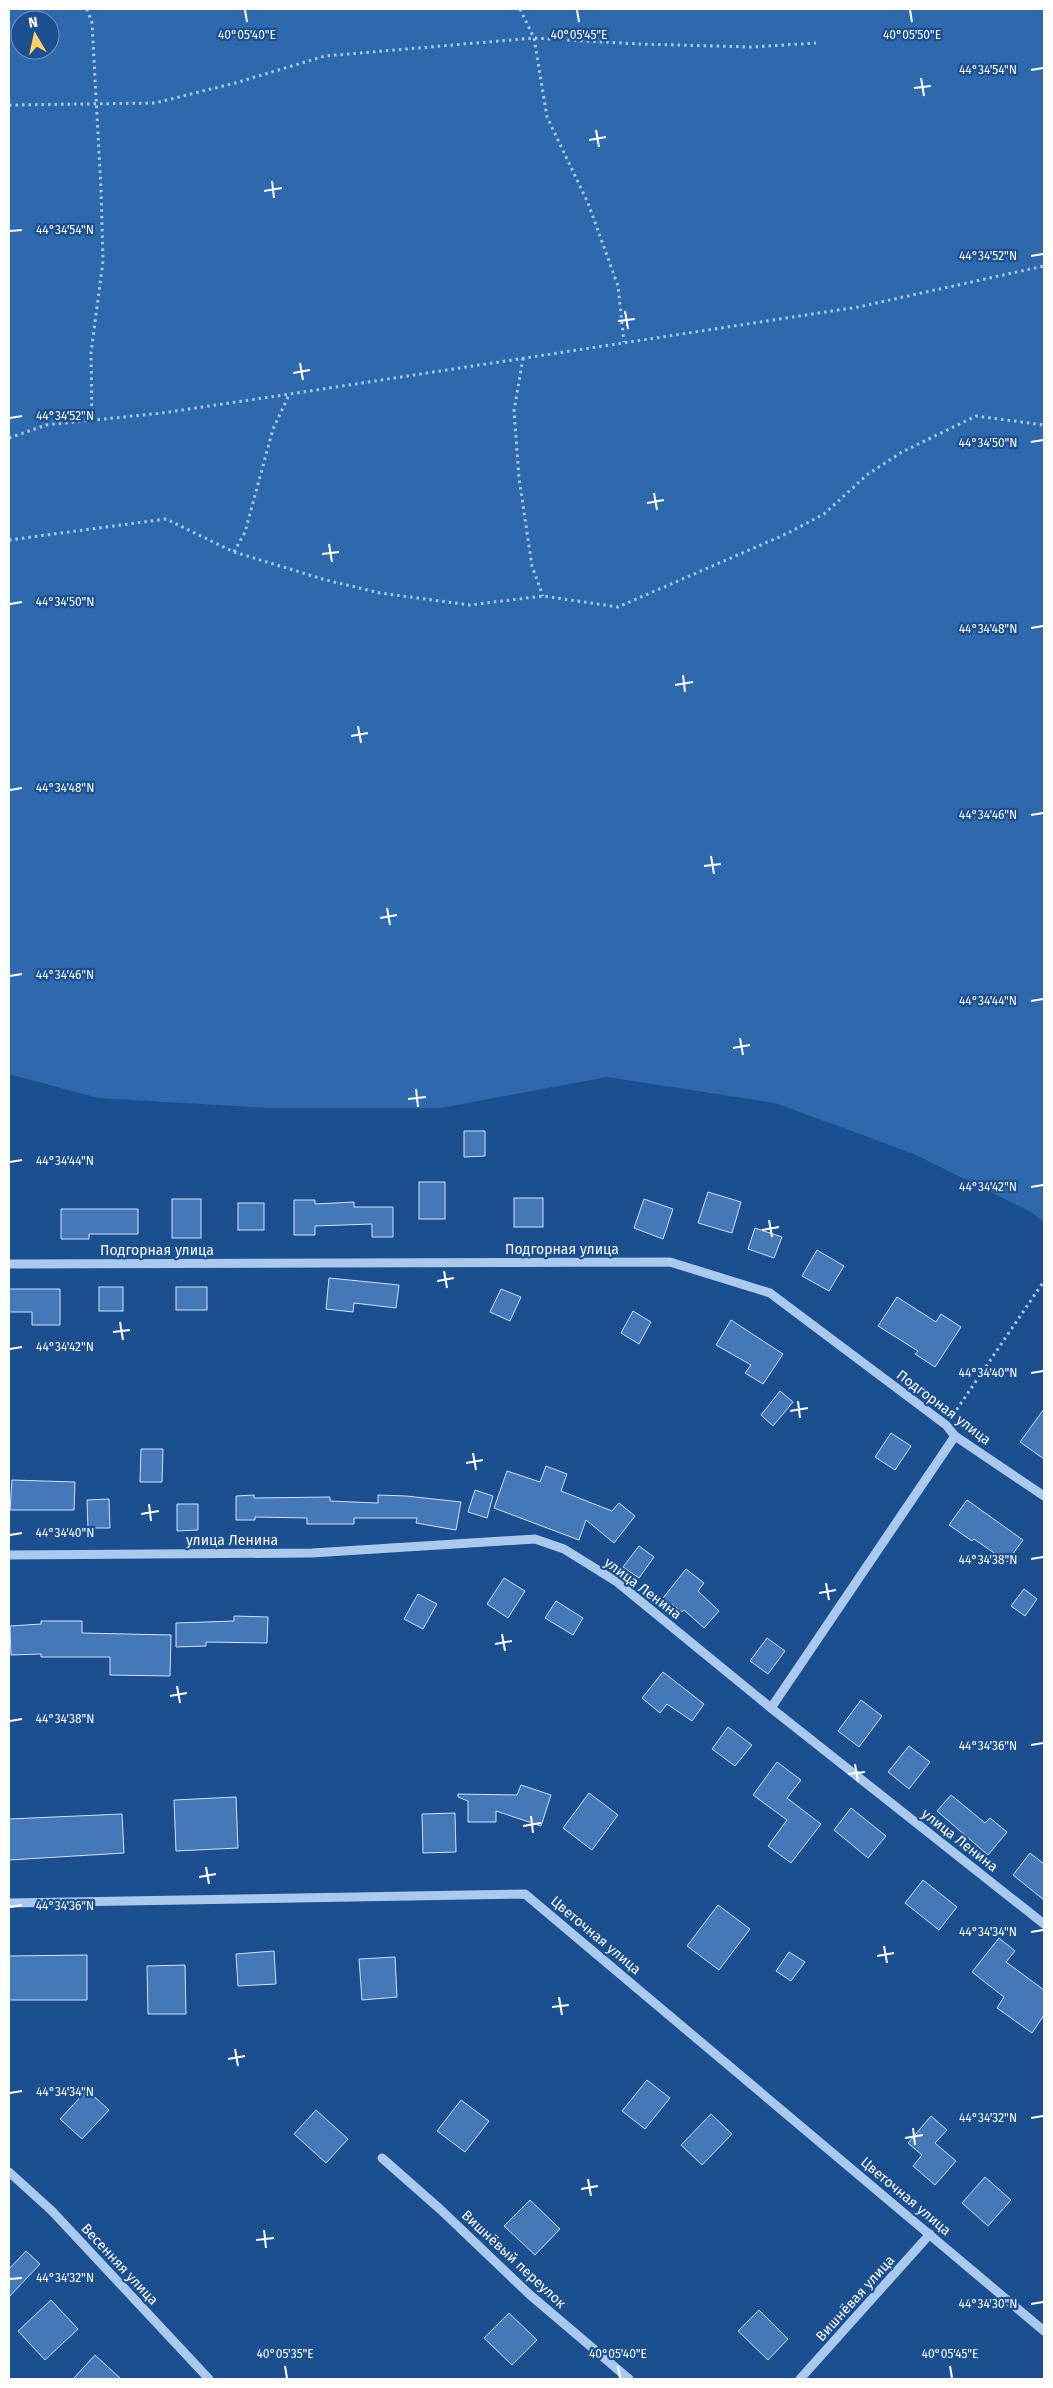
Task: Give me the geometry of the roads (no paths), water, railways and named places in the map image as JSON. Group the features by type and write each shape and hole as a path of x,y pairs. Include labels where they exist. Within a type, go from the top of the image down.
{"street":[{"name":"Подгорная улица","path":"9,1264 670,1262 770,1293 946,1425 955,1436 1044,1496"},
{"path":"771,1708 955,1436"},
{"name":"улица Ленина","path":"9,1555 312,1553 535,1539 564,1549 617,1582 771,1708 1044,1924"},
{"name":"Цветочная улица","path":"9,1903 525,1894 1044,2330"},
{"name":"Вишнёвый переулок","path":"382,2158 441,2210 529,2294 629,2379"},
{"name":"Весенняя улица","path":"9,2172 52,2211 209,2379"},
{"name":"Вишнёвая улица","path":"800,2379 930,2234"}]}
